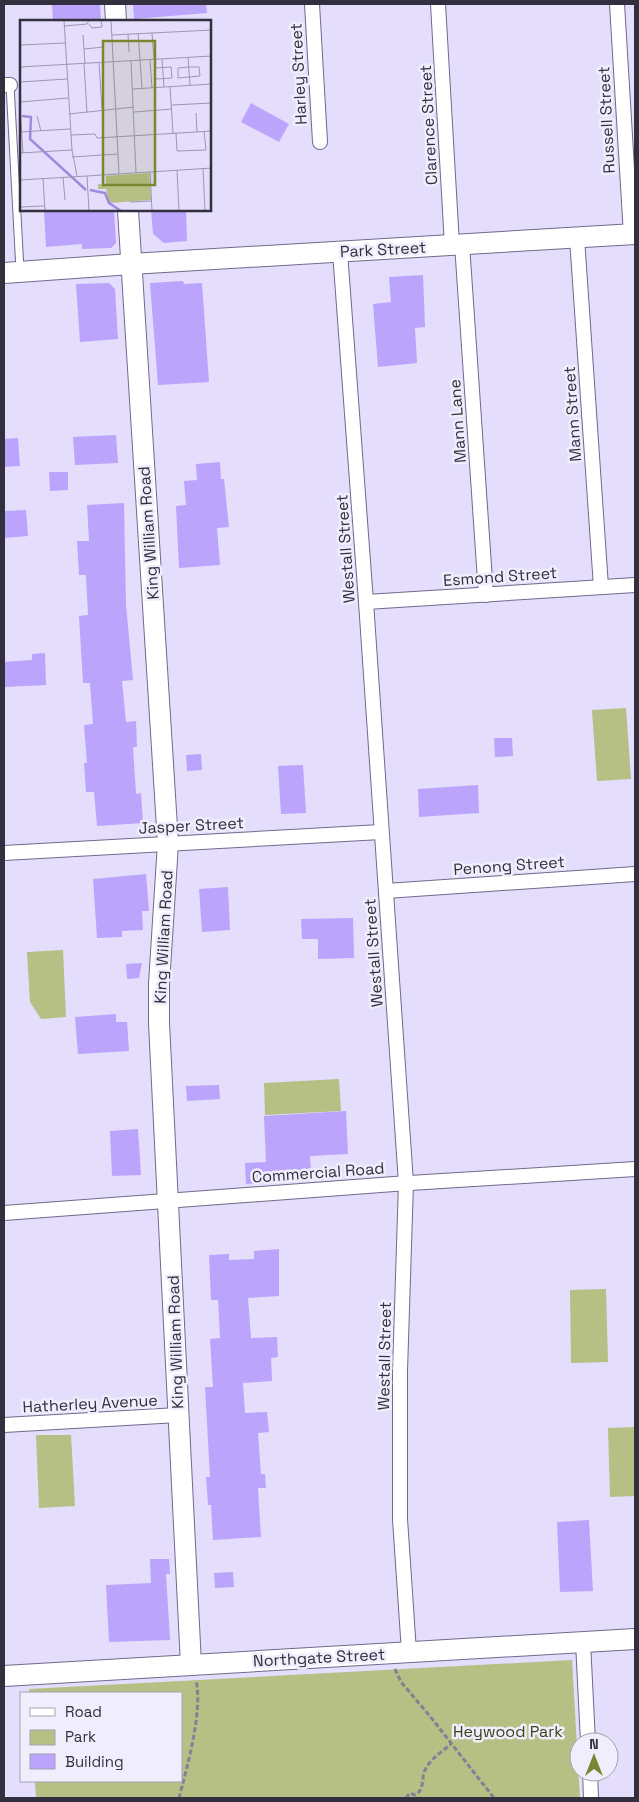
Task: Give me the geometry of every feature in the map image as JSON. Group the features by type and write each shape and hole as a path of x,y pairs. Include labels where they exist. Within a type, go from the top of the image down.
{"main road":[{"path":"115,4 116,20"},
{"name":"King William Road","path":"128,211 168,843 159,984 161,1060 192,1665"},
{"name":"Park Street","path":"12,273 131,264 633,234"},
{"name":"Northgate Street","path":"4,1676 635,1639"}],"street":[{"name":"Harley Street","path":"312,4 320,142"},
{"name":"Clarence Street","path":"438,4 457,245"},
{"name":"Russell Street","path":"617,4 633,234"},
{"name":"Mann Street","path":"577,238 602,588"},
{"name":"Mann Lane","path":"457,245 486,595"},
{"name":"Westall Street","path":"340,252 406,1183 400,1371 400,1520 409,1652"},
{"name":"Esmond Street","path":"366,602 635,585"},
{"name":"Jasper Street","path":"4,853 381,832"},
{"name":"Penong Street","path":"386,891 635,874"},
{"name":"Commercial Road","path":"4,1213 406,1183 635,1169"},
{"name":"Hatherley Avenue","path":"4,1425 178,1415"},
{"path":"583,1642 588,1732"},
{"path":"590,1782 591,1798"}],"lane":[{"path":"7,85 12,273"}],"path":[{"path":"179,1798 191,1752 197,1708 197,1685 192,1665"},
{"path":"394,1666 401,1682 494,1798"},
{"path":"406,1798 410,1793 415,1795 419,1793 424,1771 432,1760 451,1744"}],"green space":[{"path":"626,708 631,779 597,781 592,710"},
{"path":"63,950 66,1017 41,1019 30,1002 27,952"},
{"path":"339,1079 341,1111 265,1115 264,1083"},
{"path":"606,1289 608,1362 571,1363 570,1290"},
{"path":"635,1427 635,1496 610,1497 608,1428"},
{"path":"36,1435 71,1435 75,1506 39,1508"},
{"name":"Heywood Park","path":"572,1660 576,1732 569,1732 569,1782 579,1782 580,1798 36,1798 35,1782 182,1782 182,1692 29,1692 29,1689"}],"building":[{"path":"52,4 100,4 101,20 53,20"},
{"path":"133,4 206,4 207,13 134,19"},
{"path":"251,103 289,124 279,142 241,122"},
{"path":"44,211 114,211 116,243 111,248 82,249 82,244 46,247"},
{"path":"151,211 186,211 187,241 164,243 153,234"},
{"path":"423,275 425,327 415,328 417,363 378,367 373,304 391,302 389,277"},
{"path":"183,281 184,284 202,283 209,382 158,385 150,283"},
{"path":"109,283 115,289 118,339 80,342 76,284"},
{"path":"116,435 118,463 75,465 73,437"},
{"path":"18,438 20,466 4,467 4,439"},
{"path":"220,462 221,479 224,479 229,527 217,528 220,565 179,568 176,506 186,505 184,481 197,480 196,464"},
{"path":"49,472 68,472 68,490 50,491"},
{"path":"124,503 126,605 133,680 122,681 126,722 136,721 137,747 133,747 136,794 141,793 143,823 97,826 94,792 86,792 84,763 87,763 84,725 93,724 90,683 83,683 79,616 88,615 86,575 79,575 77,541 89,541 87,505"},
{"path":"26,510 28,536 4,538 4,511"},
{"path":"45,653 46,685 4,687 4,662 32,660 32,654"},
{"path":"494,738 512,738 513,756 495,757"},
{"path":"201,754 202,770 187,771 186,755"},
{"path":"303,765 306,813 281,814 278,766"},
{"path":"478,785 479,813 419,817 418,789"},
{"path":"146,874 149,911 142,911 143,930 122,931 122,937 97,938 93,879"},
{"path":"228,887 230,930 202,932 199,889"},
{"path":"353,918 354,958 318,959 318,939 302,939 301,919"},
{"path":"142,963 139,978 127,979 126,964"},
{"path":"116,1014 116,1022 127,1022 129,1051 78,1054 75,1017"},
{"path":"219,1085 220,1099 187,1101 186,1086"},
{"path":"346,1111 348,1154 310,1156 311,1170 268,1172 269,1182 246,1184 245,1163 266,1162 264,1116"},
{"path":"138,1129 141,1175 112,1176 110,1131"},
{"path":"279,1249 279,1296 248,1298 251,1338 277,1337 278,1357 271,1358 272,1381 243,1383 245,1413 267,1412 269,1432 258,1433 261,1474 265,1474 266,1488 258,1488 261,1537 213,1540 211,1505 208,1505 206,1477 210,1477 205,1387 213,1387 210,1339 220,1338 218,1300 211,1300 209,1255 229,1254 229,1260 254,1259 254,1251"},
{"path":"589,1520 593,1591 560,1592 557,1522"},
{"path":"150,1559 169,1559 170,1574 166,1574 170,1640 109,1642 106,1585 151,1583"},
{"path":"233,1572 234,1587 215,1588 214,1573"}]}
